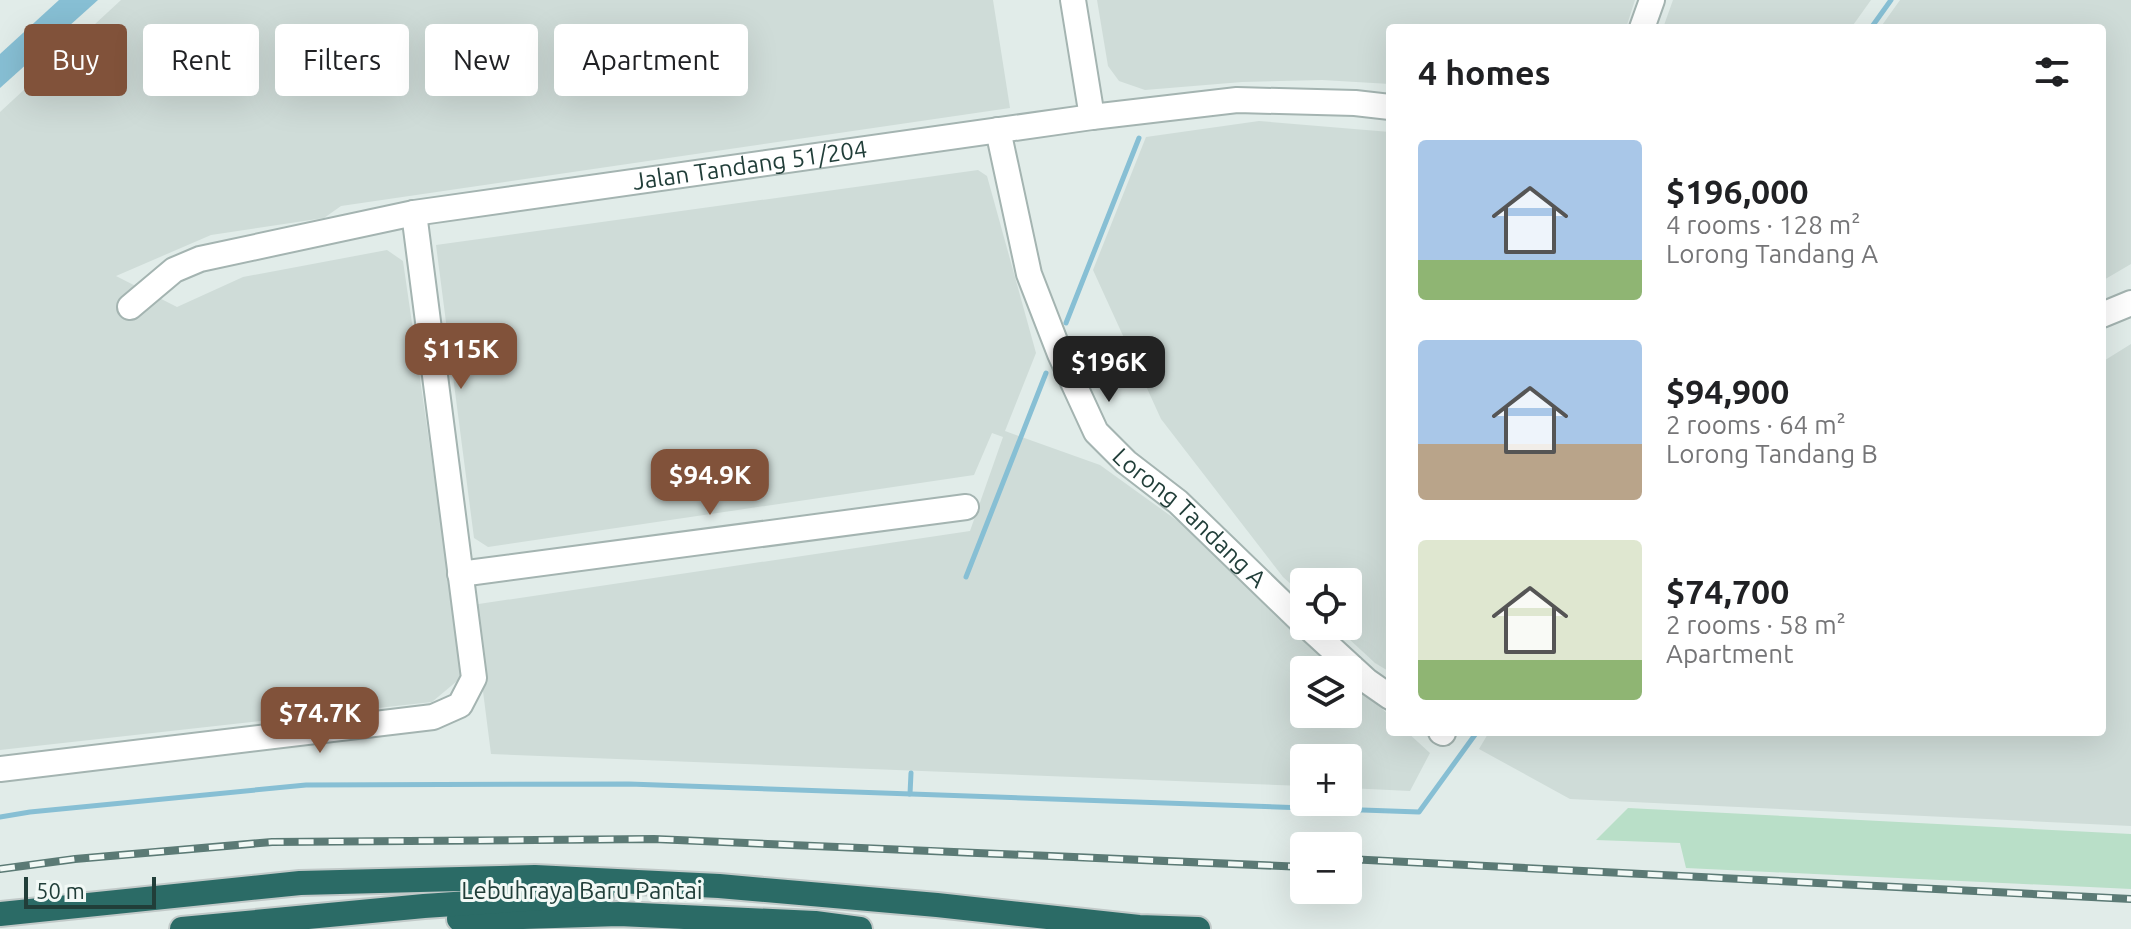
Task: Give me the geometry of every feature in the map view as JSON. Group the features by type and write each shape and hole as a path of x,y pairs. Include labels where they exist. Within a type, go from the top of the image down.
{"highway":[{"path":"0,914 300,883 535,877 719,886 1139,927 1198,929"},
{"path":"182,929 424,906 719,886"},
{"name":"Lebuhraya Baru Pantai","path":"352,929 452,919 619,914 815,923 860,929"}],"street":[{"path":"1073,0 1092,117"},
{"path":"1643,24 1652,0"},
{"name":"Jalan Tandang 51/204","path":"130,307 174,270 200,259 414,213 1092,117 1237,100 1386,107"},
{"name":"Lorong Tandang A","path":"998,130 1029,274 1060,354 1096,432 1126,462 1178,502 1290,610"},
{"path":"0,769 433,717 460,705 474,678 414,213"},
{"path":"2106,313 2131,303"},
{"path":"460,574 966,507"},
{"name":"Lorong Tandang A","path":"1322,640 1386,694"}],"shaded area":[{"path":"121,0 993,0 1010,108 341,206 324,218 211,235 116,276 177,307 243,277 387,250 403,261 463,676 432,702 0,750 0,112 24,90 24,96 127,96 127,24 95,24"},
{"path":"1097,0 1635,0 1627,24 1386,24 1386,84 1322,80 1242,82 1145,90 1119,81 1108,66"},
{"path":"1673,0 1871,0 1854,24 1664,24"},
{"path":"1900,0 2131,0 2131,264 2106,279 2106,24 1883,24"},
{"path":"1259,121 1386,132 1386,670 1350,640 1362,640 1362,568 1290,568 1290,583 1283,577 1161,419 1093,270 1146,137"},
{"path":"978,170 987,176 1036,353 1005,431 1100,465 1186,527 1290,624 1290,640 1308,640 1325,656 1290,656 1290,728 1362,728 1362,690 1386,712 1386,736 1411,736 1430,753 1410,791 1362,789 1362,744 1290,744 1290,785 491,754 472,605 970,531 1003,437 992,433 974,475 488,547 474,538 436,245"},
{"path":"2131,344 2131,826 1570,799 1479,749 1487,736 2106,736 2106,360"}],"green space":[{"path":"1628,808 2131,834 2131,889 1686,868 1680,843 1596,840"}],"water":[{"path":"59,0 98,0 71,24 33,24"},
{"path":"24,32 24,66 0,88 0,54"}],"waterway":[{"path":"1874,24 1891,0"},
{"path":"1066,323 1139,138"},
{"path":"966,577 1046,373"},
{"path":"0,817 306,785 629,784 1419,812 1474,736"},
{"path":"910,794 911,773"}],"railway":[{"path":"0,869 75,859 272,842 654,839 1290,866"},
{"path":"1362,860 2131,899"}]}
